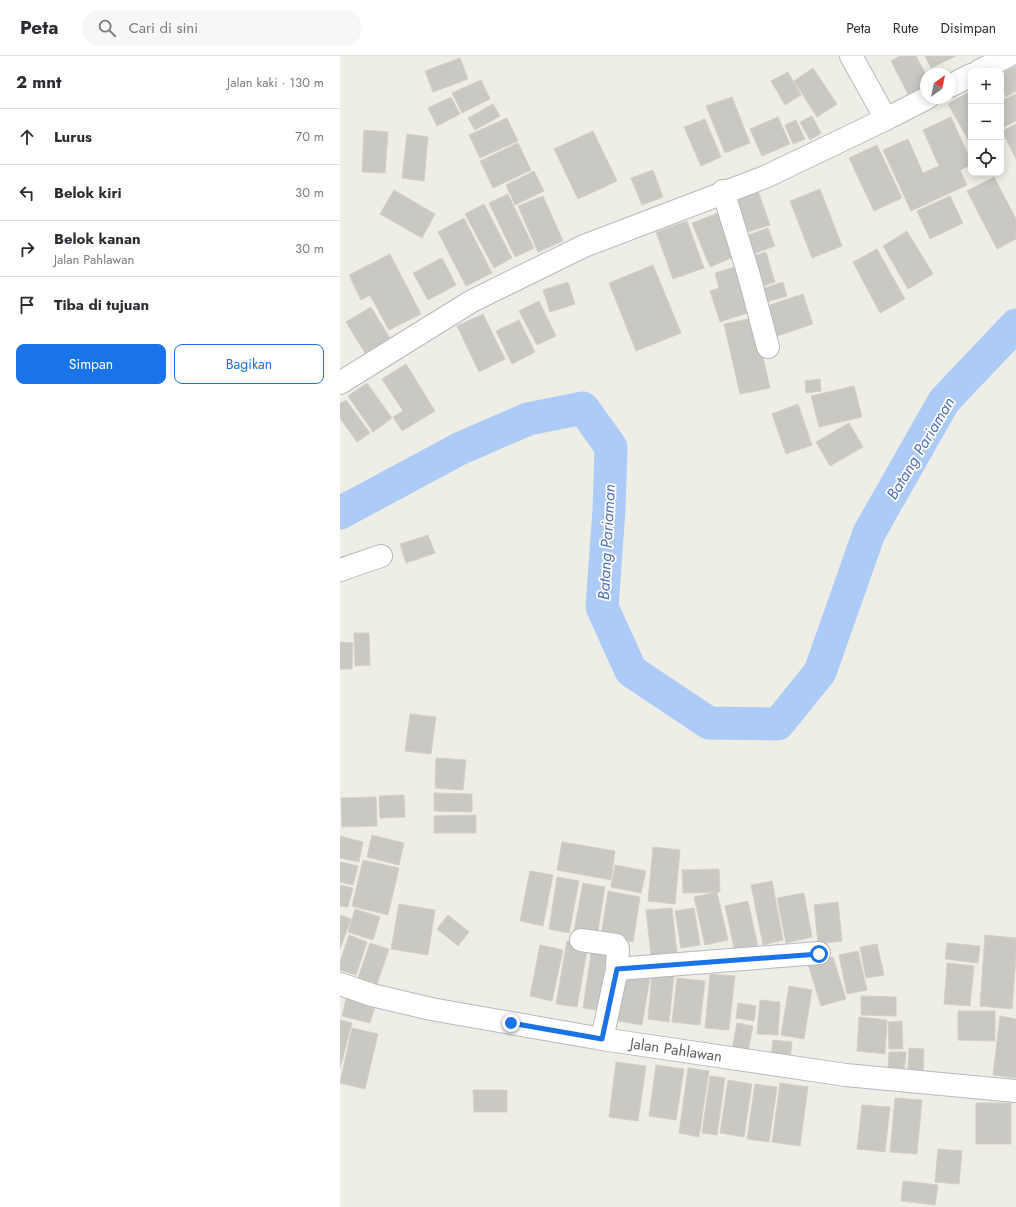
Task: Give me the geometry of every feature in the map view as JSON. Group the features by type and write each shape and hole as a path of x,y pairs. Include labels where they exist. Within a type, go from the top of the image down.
{"street":[{"path":"851,56 886,119"},
{"path":"985,68 1008,56"},
{"path":"956,83 968,77"},
{"path":"340,383 472,301 584,246 765,176 920,102"},
{"path":"723,191 748,272 768,347"},
{"path":"340,570 381,556"},
{"path":"581,940 616,945 618,948 617,969 602,1039"},
{"path":"617,969 819,954"},
{"name":"Jalan Pahlawan","path":"340,984 372,995 431,1009 602,1039 846,1075 1016,1091"}],"building":[{"path":"900,56 916,56 922,68 920,68 920,90 909,96 891,61"},
{"path":"925,56 956,56 931,68"},
{"path":"460,58 468,79 433,92 425,71"},
{"path":"1016,66 1016,91 1006,97 1004,93 1004,72"},
{"path":"813,68 837,104 817,117 794,81"},
{"path":"788,72 801,95 785,105 771,81"},
{"path":"481,80 490,99 462,113 452,93"},
{"path":"968,93 968,140 948,104 956,104 956,99"},
{"path":"1016,94 1016,121 1004,127 1004,104 1004,100"},
{"path":"451,97 460,114 437,126 428,108"},
{"path":"732,97 750,143 725,153 706,106"},
{"path":"493,104 500,116 475,130 468,118"},
{"path":"812,116 821,133 810,140 800,122"},
{"path":"778,117 790,144 762,156 750,129"},
{"path":"951,117 968,154 968,166 960,170 967,185 911,211 883,150 908,139 923,173 939,166 923,130"},
{"path":"507,118 518,141 480,158 469,135"},
{"path":"705,119 721,157 701,166 684,127"},
{"path":"796,120 805,139 793,144 785,125"},
{"path":"1016,124 1016,159 1004,135 1004,130"},
{"path":"364,130 388,132 385,173 362,172"},
{"path":"593,131 617,181 578,199 554,149"},
{"path":"407,134 428,137 424,181 402,178"},
{"path":"518,143 531,170 493,188 480,161"},
{"path":"877,145 902,198 874,211 849,158"},
{"path":"653,170 663,197 642,205 631,178"},
{"path":"534,171 544,191 515,205 506,185"},
{"path":"994,177 1016,219 1016,239 997,249 967,191"},
{"path":"820,189 842,246 812,258 790,201"},
{"path":"394,190 435,214 422,238 380,214"},
{"path":"758,191 770,225 742,234 730,200"},
{"path":"508,194 534,248 515,257 489,203"},
{"path":"543,196 563,241 538,252 518,206"},
{"path":"950,196 963,223 930,239 917,211"},
{"path":"484,204 512,258 494,268 465,214"},
{"path":"718,213 736,256 710,267 692,223"},
{"path":"464,218 492,273 466,286 438,232"},
{"path":"687,221 704,268 673,279 656,232"},
{"path":"768,228 775,246 750,255 743,237"},
{"path":"907,231 933,274 908,289 883,246"},
{"path":"877,249 905,299 880,313 853,262"},
{"path":"766,252 775,282 756,289 746,258"},
{"path":"390,254 421,314 389,330 370,295 361,300 349,275"},
{"path":"442,258 456,285 428,300 413,273"},
{"path":"653,265 681,333 636,351 609,283"},
{"path":"738,266 753,311 720,322 710,291 719,288 715,273"},
{"path":"568,282 575,304 550,312 543,290"},
{"path":"783,282 787,296 763,303 758,290"},
{"path":"803,294 813,324 771,338 761,308"},
{"path":"539,301 556,336 537,345 519,311"},
{"path":"371,307 390,338 365,353 346,322"},
{"path":"483,314 505,359 479,372 457,326"},
{"path":"754,318 770,388 740,394 724,324"},
{"path":"519,320 535,352 512,364 496,331"},
{"path":"406,364 435,411 402,431 393,417 403,411 382,379"},
{"path":"820,379 821,391 806,393 805,381"},
{"path":"367,383 392,418 373,432 348,396"},
{"path":"854,386 862,417 819,427 811,396"},
{"path":"346,400 370,433 357,442 340,418 340,404"},
{"path":"798,404 812,445 786,454 772,414"},
{"path":"849,423 863,447 830,466 816,442"},
{"path":"428,535 435,553 406,563 400,544"},
{"path":"354,633 369,633 370,665 355,666"},
{"path":"340,642 353,643 352,669 340,669"},
{"path":"410,714 436,717 431,754 405,751"},
{"path":"436,758 466,760 463,790 435,788"},
{"path":"434,793 472,794 472,812 434,811"},
{"path":"404,795 405,817 380,818 379,796"},
{"path":"376,797 377,826 342,827 341,798"},
{"path":"476,815 476,833 434,833 434,816"},
{"path":"372,835 404,843 399,865 367,857"},
{"path":"340,836 363,842 359,862 340,858"},
{"path":"562,842 615,851 611,880 557,870"},
{"path":"653,847 680,850 675,904 648,901"},
{"path":"363,860 399,868 388,915 352,906"},
{"path":"340,862 358,866 353,885 340,882"},
{"path":"615,865 646,871 641,893 611,887"},
{"path":"719,869 720,892 683,893 682,870"},
{"path":"530,871 553,875 543,926 520,921"},
{"path":"557,877 579,881 569,933 549,929"},
{"path":"772,881 783,940 763,945 751,885"},
{"path":"583,883 605,887 597,936 574,931"},
{"path":"340,885 353,888 348,907 340,906"},
{"path":"608,891 640,897 633,942 601,936"},
{"path":"717,892 728,940 705,945 694,897"},
{"path":"804,893 812,937 786,943 777,898"},
{"path":"748,901 758,947 735,952 725,906"},
{"path":"838,902 842,941 818,944 814,905"},
{"path":"399,904 435,910 428,955 391,949"},
{"path":"672,908 677,954 651,956 646,910"},
{"path":"694,908 700,945 681,948 675,911"},
{"path":"355,909 380,917 373,940 348,932"},
{"path":"340,915 351,919 340,949"},
{"path":"448,915 469,932 458,946 437,929"},
{"path":"349,935 367,942 356,975 340,970 340,962"},
{"path":"985,935 1016,938 1012,1009 980,1006"},
{"path":"567,941 588,945 577,1007 556,1004"},
{"path":"370,943 389,949 377,984 358,978"},
{"path":"947,943 980,946 978,963 945,959"},
{"path":"877,944 884,975 866,978 860,947"},
{"path":"540,945 563,950 552,1001 530,996"},
{"path":"592,947 613,950 605,1011 583,1008"},
{"path":"858,951 867,990 847,994 839,955"},
{"path":"833,957 846,999 821,1006 808,964"},
{"path":"947,963 974,966 970,1006 944,1004"},
{"path":"622,973 650,978 642,1025 613,1020"},
{"path":"652,973 674,976 669,1022 648,1019"},
{"path":"710,974 735,976 729,1030 705,1028"},
{"path":"677,978 705,981 700,1025 672,1022"},
{"path":"789,986 812,990 804,1039 781,1035"},
{"path":"347,995 376,1003 370,1023 342,1016"},
{"path":"861,996 896,997 896,1016 861,1015"},
{"path":"760,1000 780,1002 778,1035 757,1034"},
{"path":"738,1003 756,1006 754,1021 736,1018"},
{"path":"958,1011 995,1011 995,1041 958,1040"},
{"path":"1000,1016 1016,1019 1016,1078 993,1075"},
{"path":"859,1017 887,1020 885,1054 857,1051"},
{"path":"340,1020 352,1023 340,1068"},
{"path":"902,1021 903,1049 889,1049 888,1022"},
{"path":"737,1023 753,1026 748,1052 732,1049"},
{"path":"352,1028 378,1034 365,1089 340,1083"},
{"path":"773,1040 792,1042 790,1060 771,1058"},
{"path":"909,1048 924,1049 923,1072 908,1071"},
{"path":"889,1052 906,1052 904,1074 888,1073"},
{"path":"616,1062 646,1066 638,1121 609,1117"},
{"path":"656,1065 684,1069 676,1120 649,1116"},
{"path":"688,1068 709,1071 699,1137 679,1133"},
{"path":"710,1076 725,1078 717,1135 702,1133"},
{"path":"728,1080 752,1084 744,1137 720,1133"},
{"path":"780,1083 808,1087 800,1146 772,1142"},
{"path":"755,1084 777,1087 769,1142 747,1139"},
{"path":"473,1090 507,1090 507,1112 474,1112"},
{"path":"895,1098 922,1100 917,1154 890,1152"},
{"path":"976,1103 1011,1103 1011,1144 976,1144"},
{"path":"862,1105 890,1107 885,1152 857,1149"},
{"path":"938,1149 962,1151 959,1184 935,1182"},
{"path":"903,1181 938,1185 935,1205 901,1201"}],"waterway":[{"name":"Batang Pariaman","path":"340,513 459,449 528,419 583,408 611,447 609,510 602,607 631,671 709,723 778,724 820,672 869,533 944,401 1016,325"}],"route":[{"path":"511,1023 602,1039 617,969 819,954"}]}
